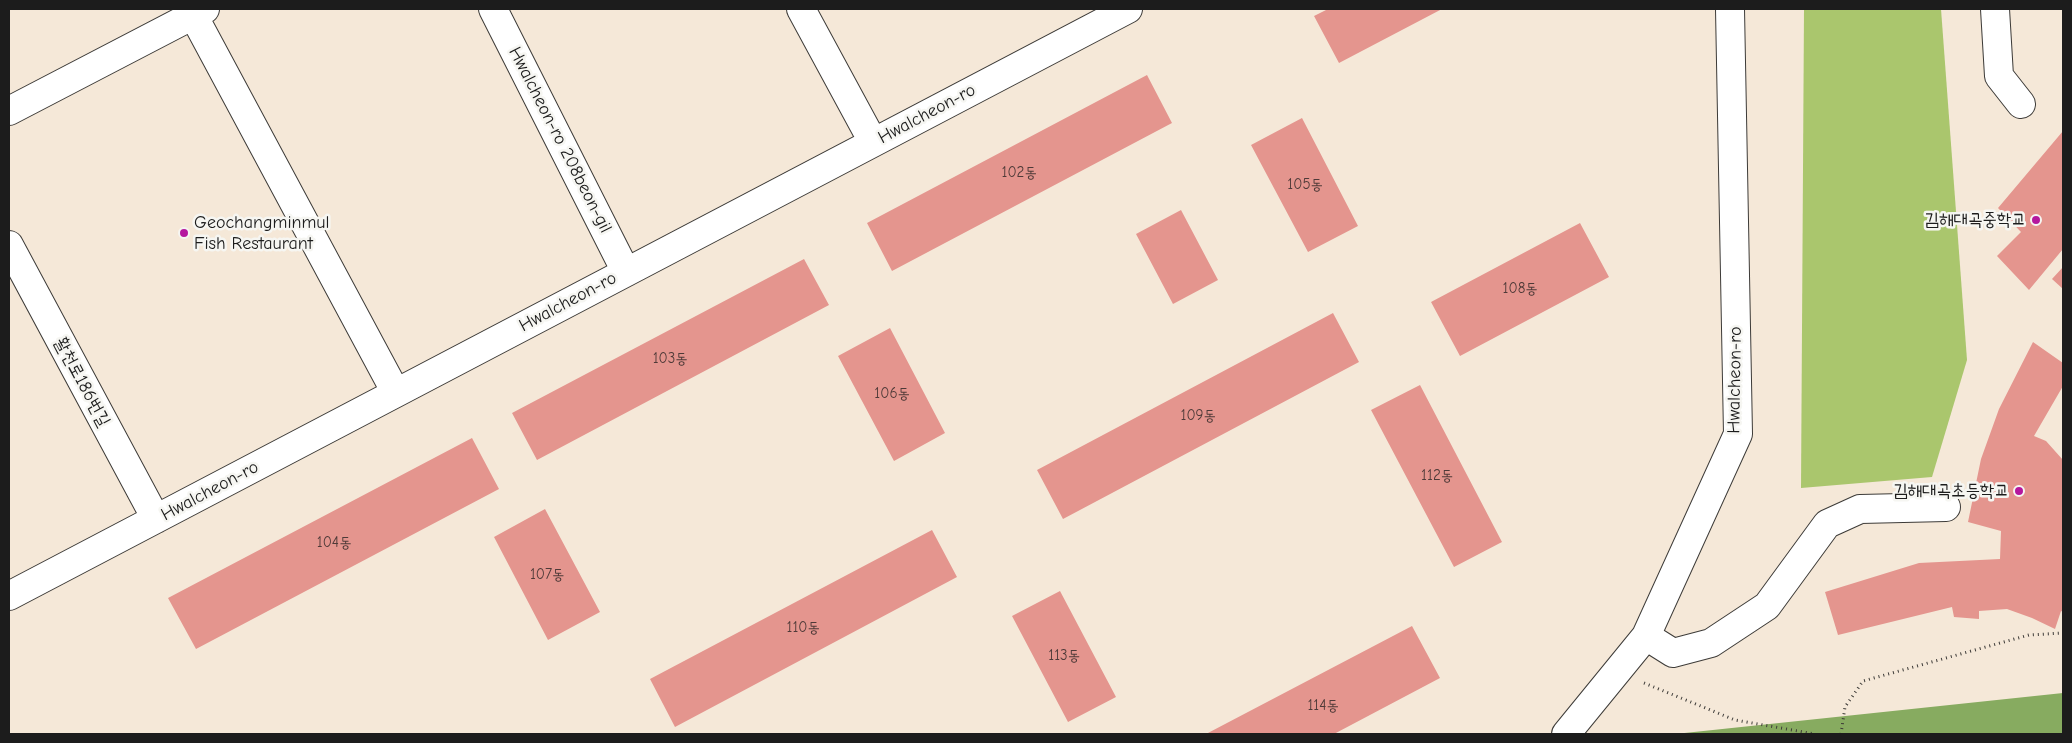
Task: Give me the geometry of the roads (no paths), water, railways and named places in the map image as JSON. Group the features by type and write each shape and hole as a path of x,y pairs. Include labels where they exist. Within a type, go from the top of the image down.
{"street":[{"name":"Hwalcheon-ro 208beon-gil","path":"493,9 626,272"},
{"path":"801,9 873,142"},
{"name":"Hwalcheon-ro","path":"9,596 1128,9"},
{"name":"Hwalcheon-ro","path":"1566,734 1646,636 1738,434 1730,9"},
{"path":"1995,9 1999,76 2021,104"},
{"path":"9,111 196,11 396,393"},
{"name":"활천로186번길","path":"9,245 156,519"},
{"path":"1646,636 1673,653 1711,643 1767,606 1827,524 1860,510 1946,507"}],"place":[{"name":"김해대곡중학교","path":"2036,220"},
{"name":"Geochangminmul Fish Restaurant","path":"184,233"},
{"name":"김해대곡초등학교","path":"2019,491"}]}
